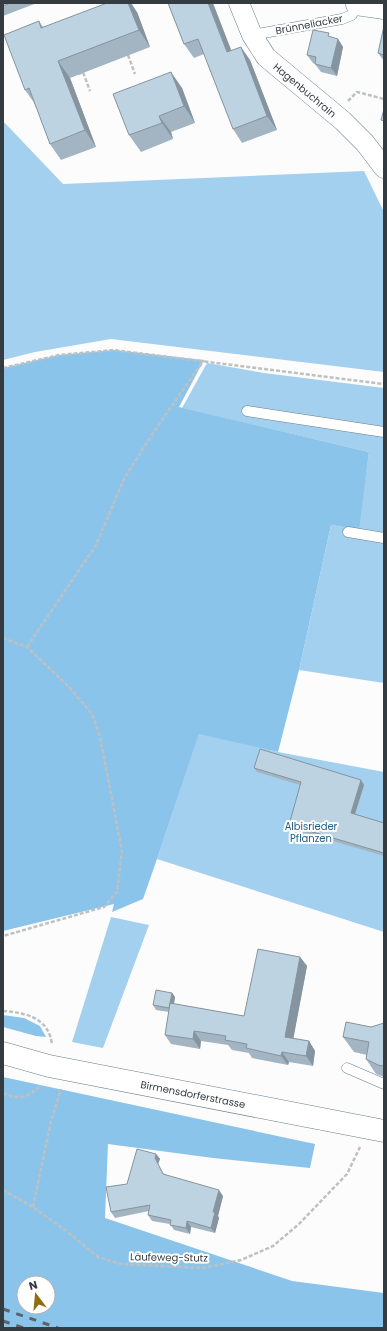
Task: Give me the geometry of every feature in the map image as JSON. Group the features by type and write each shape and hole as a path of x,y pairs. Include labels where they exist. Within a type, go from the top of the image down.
{"main road":[{"name":"Birmensdorferstrasse","path":"3,1053 50,1066 375,1129"}],"street":[{"name":"Hagenbuchrain","path":"240,3 252,36 266,57 343,121 365,142 384,168"},
{"name":"Brünneliacker","path":"356,5 384,9"}],"lane":[{"name":"Brünneliacker","path":"252,36 342,19 352,15 356,5"},
{"path":"247,411 384,432"},
{"path":"348,532 384,538"},
{"path":"347,1068 384,1084"}],"path":[{"path":"128,55 135,74"},
{"path":"72,77 83,72 90,91"},
{"path":"347,103 357,92 384,99"},
{"path":"3,368 59,355 114,350 204,360 384,384"},
{"path":"27,647 96,545 124,479 151,436 204,360"},
{"path":"3,638 27,647 69,687 92,714 100,737 122,851 117,892 104,907 3,936"},
{"path":"3,1011 24,1013 39,1020 51,1035 52,1044"},
{"path":"3,1093 14,1098 27,1096 44,1084"},
{"path":"33,1207 51,1121 61,1089"},
{"name":"Läufeweg-Stutz","path":"3,1190 33,1207 69,1233 98,1257 121,1264 203,1268 241,1260 274,1246 299,1224 347,1174 360,1149 375,1129"}],"green space":[{"path":"3,121 63,184 364,171 384,212 384,372 111,339 35,352 3,360"},
{"path":"207,363 264,373 384,388 384,683 299,670 331,525 358,530 369,452 182,408"},
{"name":"Albisrieder Pflanzen","path":"199,733 278,752 384,772 384,932 157,859"},
{"path":"111,917 149,925 103,1048 72,1042"}],"shaded area":[{"path":"114,350 204,360 179,407 369,452 359,530 331,525 299,670 278,752 199,734 143,899 112,912 114,904 3,931 3,368 59,355"},
{"path":"3,1015 24,1018 40,1026 46,1037 36,1036 3,1027"},
{"path":"3,1077 315,1144 310,1168 213,1158 108,1144 105,1218 292,1281 384,1293 384,1328 3,1328"}],"building":[{"path":"3,3 10,3 3,6"},
{"path":"107,3 128,3 139,30 58,61 85,130 50,144 29,88 25,90 4,35 39,21 41,28"},
{"path":"168,3 208,3 227,52 241,47 267,116 233,129 198,39 184,44"},
{"path":"384,26 384,55 378,53"},
{"path":"313,30 329,33 328,36 338,39 331,68 315,64 316,57 307,55"},
{"path":"171,72 184,106 159,116 162,123 129,135 113,94"},
{"path":"384,109 384,121 381,120"},
{"path":"260,749 361,780 351,813 384,823 384,853 289,825 301,782 254,768"},
{"path":"258,949 300,957 285,1037 309,1041 306,1056 282,1052 281,1056 246,1048 247,1044 225,1040 226,1036 194,1031 193,1039 165,1035 170,1003 244,1016"},
{"path":"156,990 172,993 169,1008 153,1005"},
{"path":"346,1022 371,1027 384,1023 384,1066 378,1065 366,1059 369,1042 343,1037"},
{"path":"137,1149 156,1154 155,1158 163,1174 219,1190 213,1212 215,1212 211,1228 187,1221 186,1228 170,1225 171,1220 148,1215 150,1205 111,1212 106,1187 127,1184"}],"railway":[{"path":"3,1309 58,1328"},
{"path":"3,1321 24,1328"}]}
